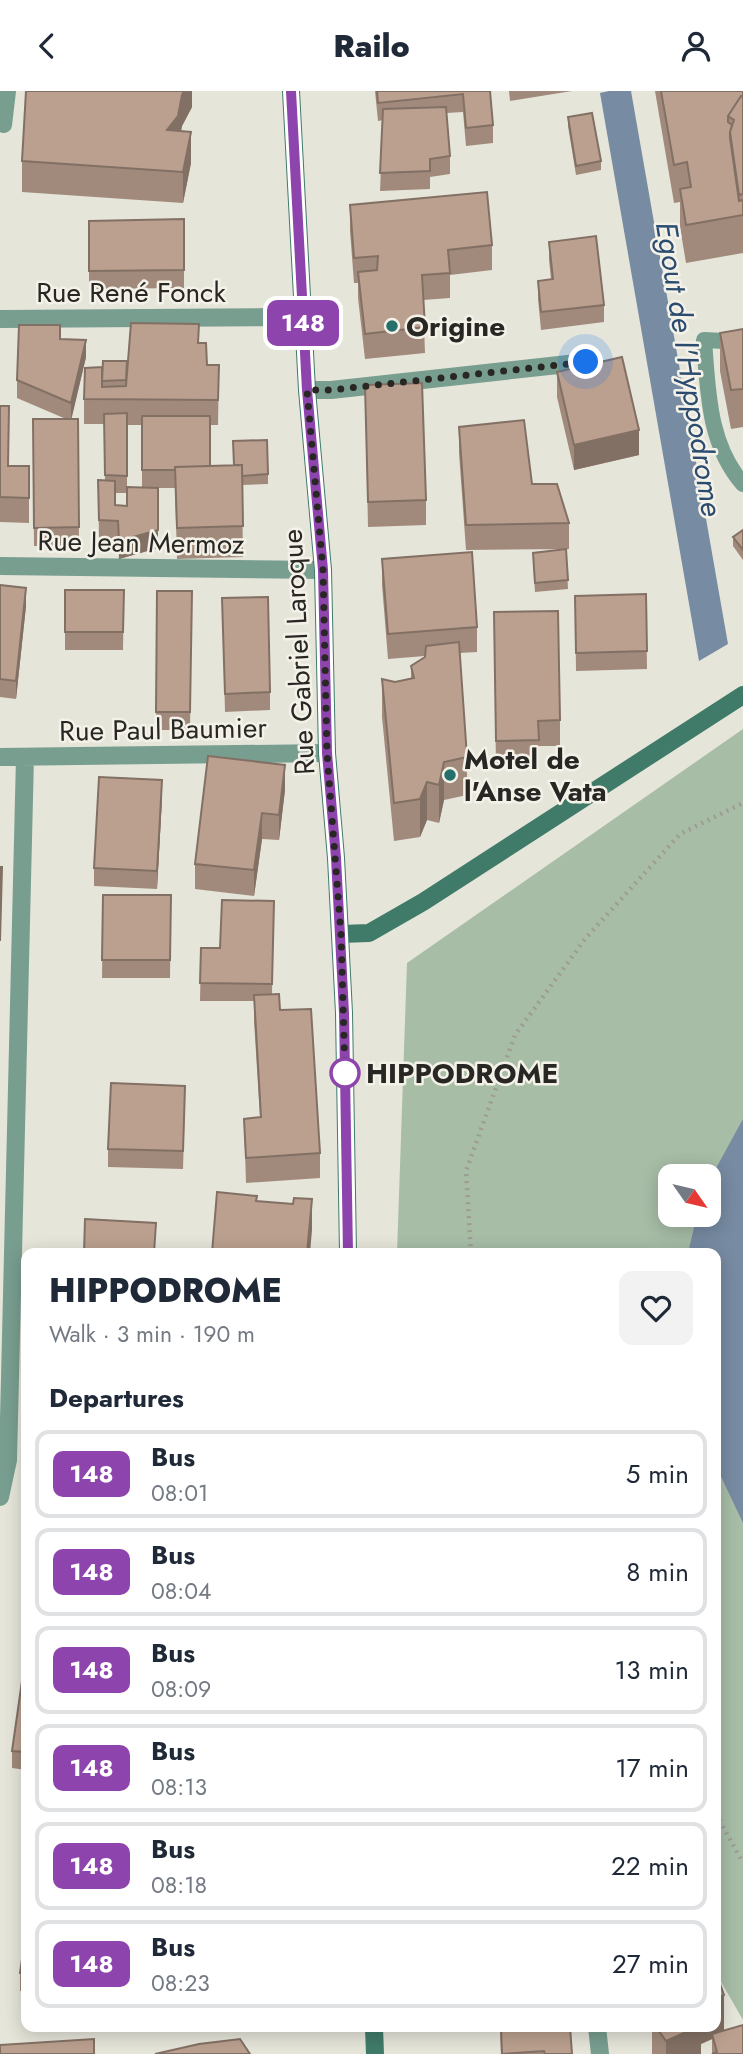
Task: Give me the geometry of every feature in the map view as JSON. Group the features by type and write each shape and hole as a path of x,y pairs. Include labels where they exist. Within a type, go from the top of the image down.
{"street":[{"name":"Rue Gabriel Laroque","path":"291,91 307,390 323,570 327,753 341,934 348,1248"},
{"name":"Rue René Fonck","path":"0,319 276,317 303,320"},
{"path":"307,390 331,390 586,362"},
{"name":"Rue Jean Mermoz","path":"0,566 323,570"},
{"path":"341,934 369,933 423,902 743,695"},
{"name":"Rue Paul Baumier","path":"0,757 327,753"},
{"path":"0,1497 4,1459 25,757"},
{"path":"373,2032 374,2054"},
{"path":"598,2032 600,2054"}],"lane":[{"path":"4,125 8,91"},
{"path":"743,342 704,339 711,419 731,470 743,484"}],"path":[{"path":"471,1248 466,1171 515,1035 585,939 680,834 743,803"},
{"path":"721,1823 743,1863"}],"green space":[{"path":"743,729 743,2020 721,1982 721,1248 397,1248 407,963"}],"water":[{"path":"631,91 728,644 699,661 600,93"},
{"path":"743,1119 743,1523 721,1477 721,1248 689,1248 694,1227 721,1227 721,1164 718,1164"}],"building":[{"path":"26,91 184,91 178,116 167,130 191,132 183,172 22,161"},
{"path":"377,91 490,91 493,125 466,128 463,94 378,103"},
{"path":"661,91 743,91 743,97 741,96 728,116 728,122 732,125 730,138 739,201 743,200 743,215 686,225 680,189 691,187 687,162 674,165"},
{"path":"741,96 743,194 739,195 730,132 734,120 728,116"},
{"path":"446,107 450,156 430,159 430,171 380,173 383,109"},
{"path":"592,113 601,161 576,166 568,117"},
{"path":"487,192 492,245 448,250 450,273 422,275 425,327 365,334 358,272 377,270 378,256 354,258 350,205"},
{"path":"184,219 184,270 89,271 89,221"},
{"path":"596,236 604,305 541,312 538,281 553,279 549,242"},
{"path":"131,323 199,324 198,343 206,343 207,365 219,365 218,400 84,399 85,368 102,367 102,387 126,386"},
{"path":"19,325 60,325 60,339 86,340 71,403 17,380"},
{"path":"743,329 743,389 731,390 720,333"},
{"path":"622,357 639,430 574,445 557,372"},
{"path":"103,361 127,361 126,380 102,381"},
{"path":"422,383 426,500 368,502 365,385"},
{"path":"0,406 9,406 8,466 29,466 29,498 0,497"},
{"path":"127,413 127,476 105,475 104,414"},
{"path":"142,416 210,416 210,466 142,470"},
{"path":"33,419 78,419 79,527 34,528"},
{"path":"524,420 532,484 557,484 569,523 466,525 459,427"},
{"path":"267,440 268,474 242,476 242,465 234,465 233,441"},
{"path":"242,465 243,526 177,528 175,467"},
{"path":"98,480 115,481 115,505 127,506 127,487 158,488 158,530 119,541 118,521 99,520"},
{"path":"743,530 743,550 733,537"},
{"path":"566,549 568,580 535,583 533,553"},
{"path":"472,552 477,627 388,634 382,559"},
{"path":"0,585 26,588 16,681 0,679"},
{"path":"65,590 124,590 123,632 65,632"},
{"path":"157,591 192,591 190,712 156,712"},
{"path":"646,594 647,651 576,653 575,596"},
{"path":"268,597 270,692 225,694 222,598"},
{"path":"558,611 560,720 538,721 539,740 496,741 494,612"},
{"path":"459,642 467,757 444,762 439,785 427,782 420,799 394,803 382,679 395,682 414,678 411,666 425,657 426,646"},
{"path":"208,756 285,765 279,815 262,813 254,870 195,864"},
{"path":"99,777 162,780 157,871 94,868"},
{"path":"0,867 2,867 0,941"},
{"path":"103,895 171,895 170,960 102,960"},
{"path":"222,900 274,901 272,984 200,983 201,948 220,948"},
{"path":"279,994 280,1010 311,1009 320,1153 246,1158 244,1119 261,1117 254,995"},
{"path":"111,1083 185,1086 183,1151 108,1149"},
{"path":"217,1192 257,1196 256,1201 293,1204 294,1198 312,1199 307,1248 212,1248"},
{"path":"85,1219 156,1223 154,1248 84,1248"},
{"path":"21,1688 21,1752 12,1751"},
{"path":"743,2025 743,2054 712,2054 717,2052 712,2034"},
{"path":"501,2032 570,2032 572,2054 545,2054 544,2051 502,2054"},
{"path":"660,2032 686,2032 666,2041"},
{"path":"94,2039 94,2054 0,2054 0,2045"},
{"path":"240,2039 250,2054 155,2054 199,2044"}],"bus line":[{"name":"148","path":"291,91 307,390 323,570 327,753 336,858 344,1013 348,1248"}],"place":[{"name":"Origine","path":"392,326"},
{"name":"Motel de l'Anse Vata","path":"450,775"},
{"name":"HIPPODROME","path":"345,1073"}],"route":[{"path":"345,1073 341,934 327,753 323,570 307,390 331,390 586,362"}],"water label":[{"name":"Egout de l'Hyppodrome","path":"689,369"}]}
